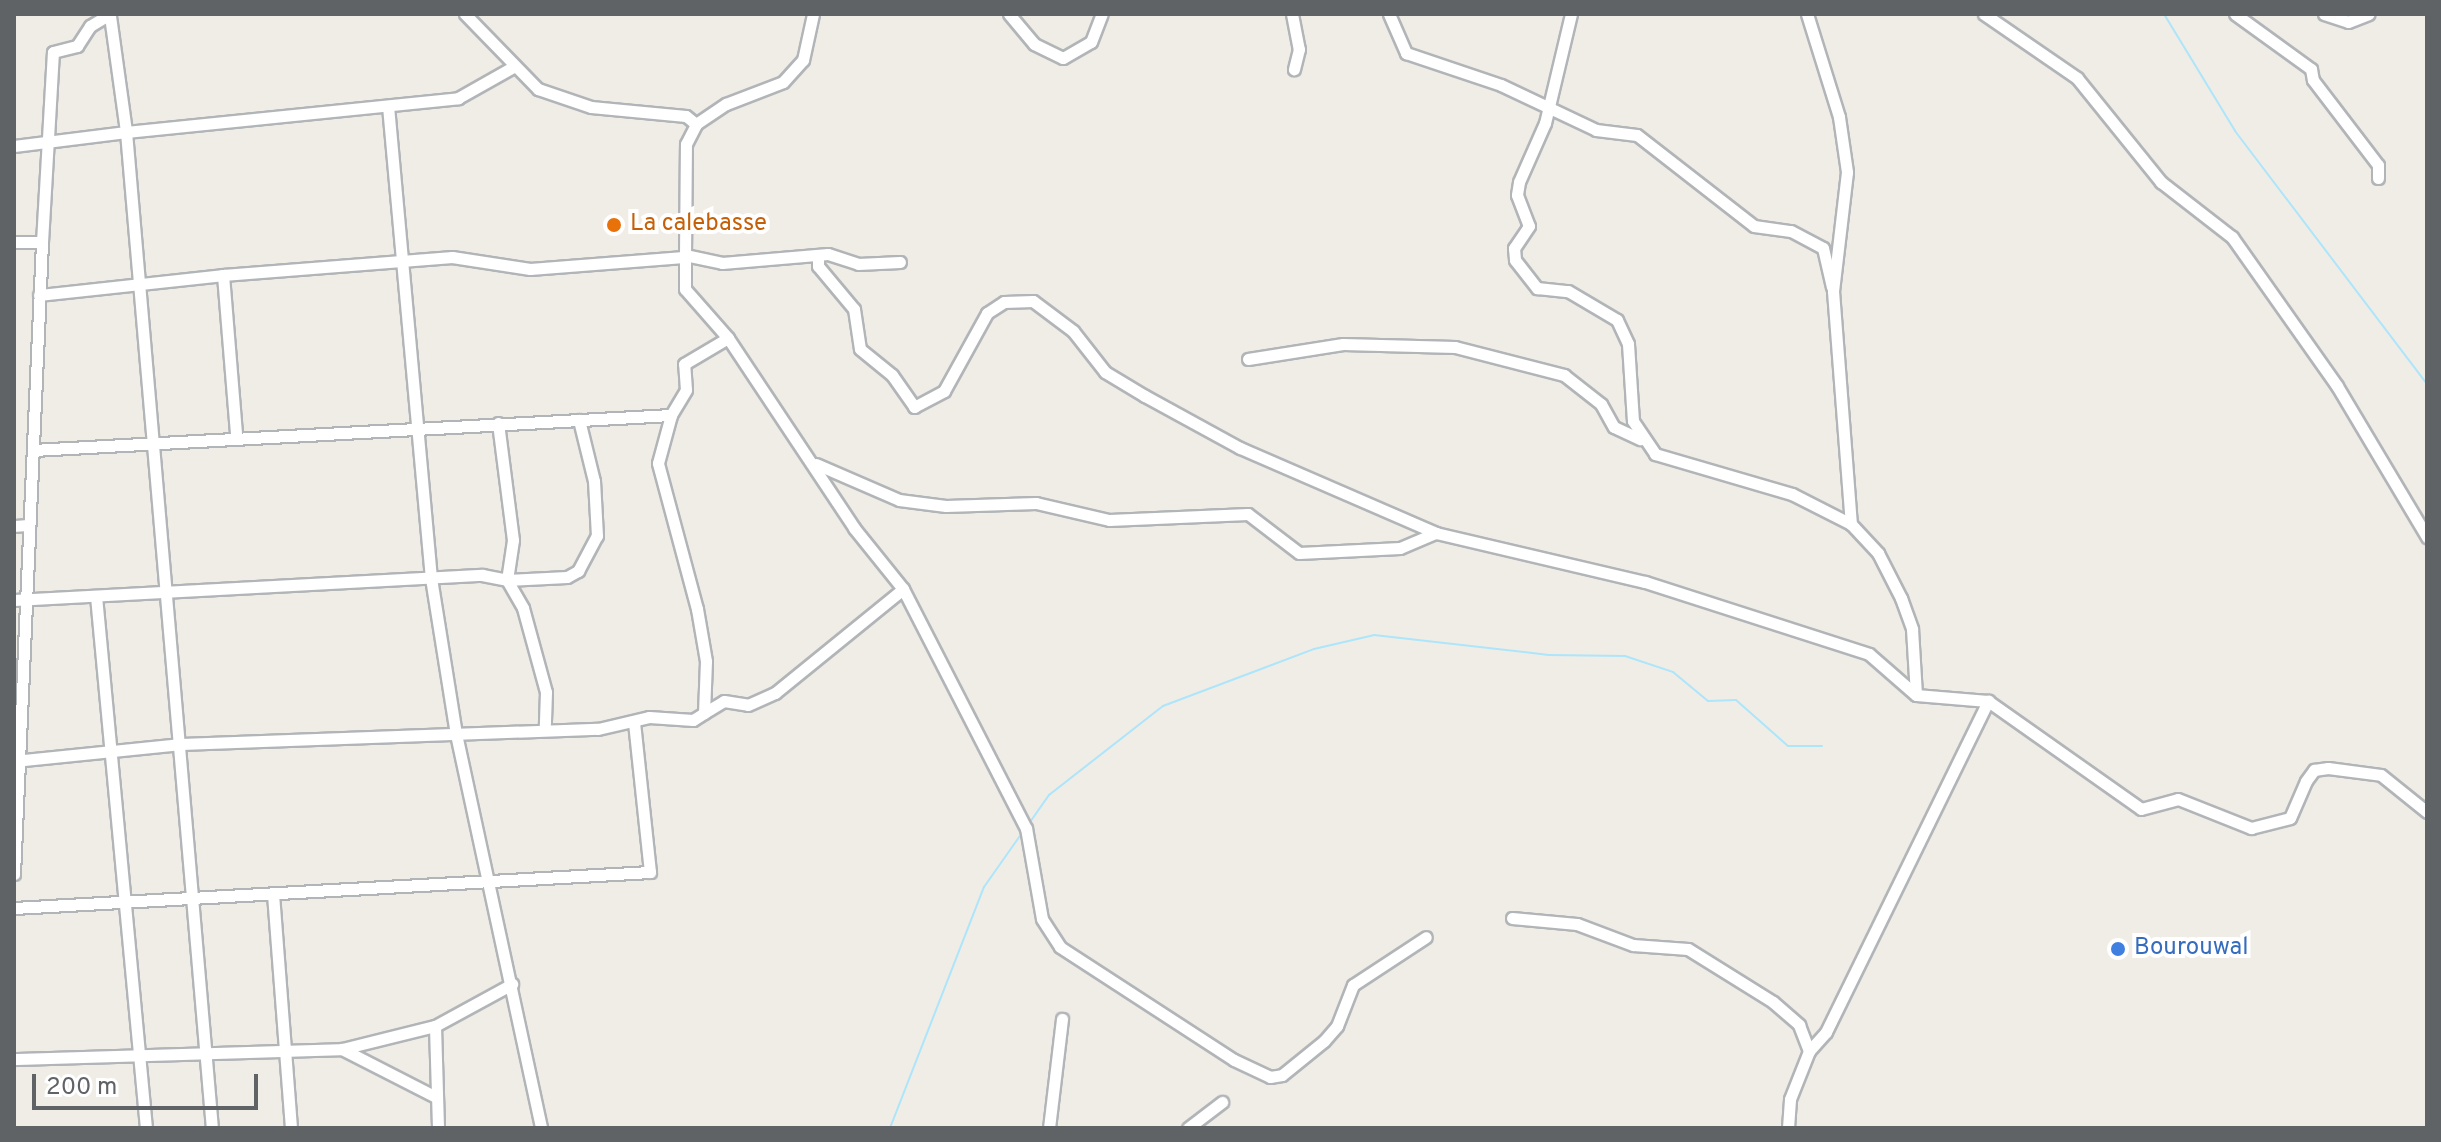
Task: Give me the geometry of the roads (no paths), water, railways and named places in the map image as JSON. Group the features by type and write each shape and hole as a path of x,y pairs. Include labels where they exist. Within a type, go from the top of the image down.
{"street":[{"path":"465,14 513,67 562,99 686,116 696,124"},
{"path":"813,14 803,60 783,82 726,104 696,124 686,144 685,289 728,338 816,464 854,528 903,589 1026,828 1042,919 1060,947 1234,1060 1270,1077 1282,1075 1331,1034 1353,985 1426,937"},
{"path":"1009,14 1034,44 1063,58 1080,54 1091,42 1102,14"},
{"path":"1292,14 1299,49 1294,69"},
{"path":"1389,14 1406,53 1547,104 1596,130 1637,135 1754,226 1791,231 1823,248 1833,291 1851,524"},
{"path":"1571,14 1538,145 1519,182 1517,195 1529,226 1514,248 1515,260 1537,288 1568,291 1617,320 1628,344 1640,439"},
{"path":"1807,14 1839,117 1847,172 1833,291"},
{"path":"1984,14 2077,78 2161,182 2232,237 2337,386 2427,537"},
{"path":"2235,14 2301,58 2378,165 2378,178"},
{"path":"2324,14 2348,22 2369,14"},
{"path":"14,874 20,600 29,525 53,52 77,46 90,26 110,15 126,132 149,441 181,744 212,1128"},
{"path":"14,146 49,139 458,98 513,67"},
{"path":"388,106 431,578 456,734 541,1128"},
{"path":"14,242 42,242"},
{"path":"39,295 339,262 402,265 452,257 530,269 684,256 722,263 818,256 858,264 900,262"},
{"path":"818,256 818,266 854,309 860,349 892,375 914,407 944,391 987,313 1004,302 1033,301 1066,324 1105,372 1240,448 1436,533 1736,608 1784,630 1869,654 1916,695 1988,701 2141,809 2178,799 2251,828 2290,818 2314,770 2328,768 2381,775 2427,812"},
{"path":"223,275 236,434"},
{"path":"704,713 702,635 658,463 671,415 686,390 684,364 728,338"},
{"path":"1248,359 1366,342 1455,347 1564,375 1601,404 1614,427 1640,439 1669,459 1792,494 1851,524 1878,553 1901,598 1912,629 1916,695"},
{"path":"33,450 236,434 671,415"},
{"path":"20,600 482,575 507,580 567,577 578,571 597,536 594,481 579,420"},
{"path":"498,423 513,540 507,580 523,608 546,692 545,726"},
{"path":"816,464 899,500 930,504 1036,503 1109,520 1248,514 1299,553 1400,548 1436,533"},
{"path":"14,526 29,525"},
{"path":"16,761 181,744 456,734 509,735 545,726 598,729 649,717 693,720 724,701 748,705 775,693 903,589"},
{"path":"96,596 146,1128"},
{"path":"1788,1128 1790,1099 1809,1051 1826,1032 1988,701"},
{"path":"14,908 490,885 650,872 634,722"},
{"path":"273,894 291,1128"},
{"path":"1512,918 1577,924 1633,945 1688,949 1780,1008 1805,1033 1809,1051"},
{"path":"14,1059 286,1046 342,1049 435,1026 512,984"},
{"path":"1049,1128 1062,1019"},
{"path":"435,1026 434,1096 438,1128"},
{"path":"342,1049 434,1096"},
{"path":"1188,1128 1222,1102"}],"waterway":[{"path":"2164,14 2235,131 2427,384"},
{"path":"1028,825 1049,795 1163,706 1314,649 1374,635 1549,655 1625,656 1673,672 1708,701 1736,700 1788,746 1822,746"},
{"path":"890,1128 984,887 1022,833"}],"place":[{"name":"La calebasse","path":"614,225"},
{"name":"Bourouwal","path":"2118,949"}]}
